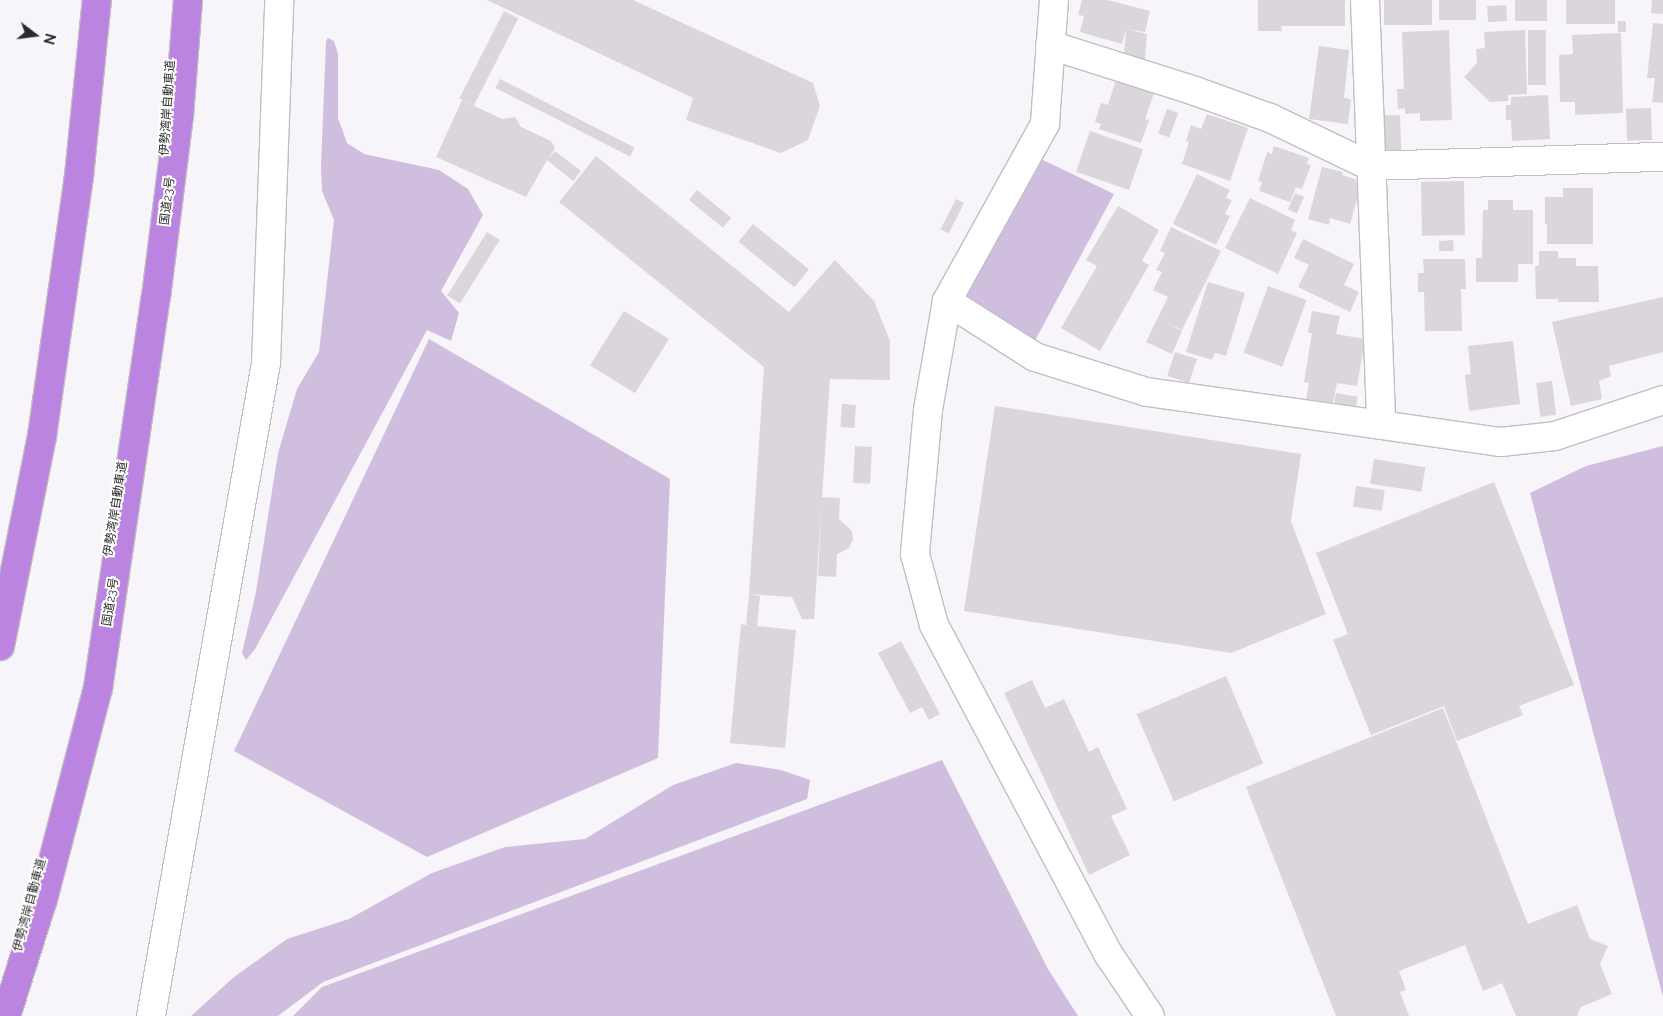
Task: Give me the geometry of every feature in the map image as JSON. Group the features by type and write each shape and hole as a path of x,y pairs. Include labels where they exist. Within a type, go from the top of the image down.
{"highway":[{"path":"0,602 41,374 72,163 86,0"},
{"path":"0,646 42,436 79,176 97,0"},
{"name":"伊勢湾岸自動車道","path":"0,1008 26,925 83,697 109,559 164,160 176,0"},
{"name":"国道23号","path":"6,1016 43,899 98,688 156,297 180,116 188,0"}],"street":[{"path":"151,1016 266,363 279,0"},
{"path":"1054,0 1045,124 947,301 928,410 915,554 934,625 1109,955 1150,1016"},
{"path":"1365,0 1381,425"},
{"path":"1050,45 1195,91 1270,118 1370,166 1663,157"},
{"path":"947,301 1035,357 1146,392 1501,442 1556,436 1663,400"}],"shaded area":[{"path":"328,38 334,41 338,54 338,118 347,143 364,154 439,170 468,189 483,215 441,291 459,313 451,341 427,330 255,649 246,660 242,653 256,592 278,453 297,389 319,352 334,220 322,191 321,167 326,41"},
{"path":"1041,159 1114,194 1032,346 964,303 962,292"},
{"path":"429,339 670,479 658,758 427,857 234,751"},
{"path":"1663,446 1663,997 1530,493 1586,466"},
{"path":"942,760 1048,969 1078,1016 293,1016 322,987"},
{"path":"736,763 781,770 810,780 807,799 323,982 278,1016 191,1016 234,977 287,939 349,919 432,873 505,847 585,839 673,785"}],"building":[{"path":"487,0 633,0 813,83 820,106 808,140 781,153 686,120 693,98"},
{"path":"1082,0 1107,0 1150,11 1145,32 1126,29 1122,44 1080,32 1084,16 1078,15"},
{"path":"1258,0 1345,0 1345,26 1281,26 1282,31 1258,31"},
{"path":"1384,0 1432,0 1432,25 1384,25"},
{"path":"1439,0 1476,0 1476,20 1439,20"},
{"path":"1515,0 1547,0 1547,21 1515,21"},
{"path":"1566,0 1615,0 1615,24 1566,24"},
{"path":"1652,0 1663,0 1663,14 1651,13"},
{"path":"1506,5 1507,21 1488,22 1487,6"},
{"path":"504,11 518,18 474,106 460,98"},
{"path":"1618,21 1626,21 1626,32 1618,32"},
{"path":"1653,23 1663,24 1663,103 1652,102 1655,78 1647,78"},
{"path":"1126,29 1147,34 1145,60 1124,55"},
{"path":"1449,30 1452,120 1420,121 1420,113 1405,114 1405,108 1398,109 1397,89 1404,89 1402,32"},
{"path":"1525,30 1527,94 1508,95 1508,101 1490,102 1464,77 1477,63 1476,49 1485,48 1484,32"},
{"path":"1528,30 1546,30 1546,85 1528,85"},
{"path":"1621,33 1623,113 1575,115 1575,102 1560,102 1559,55 1573,54 1572,35"},
{"path":"1319,46 1349,50 1344,98 1351,99 1348,124 1309,119"},
{"path":"500,79 635,148 630,156 495,88"},
{"path":"1116,80 1154,93 1145,119 1149,120 1141,143 1099,129 1101,124 1095,122 1101,103 1108,105"},
{"path":"1548,95 1550,139 1512,141 1511,120 1506,120 1506,105 1511,105 1511,97"},
{"path":"462,100 502,119 515,117 521,127 551,141 555,148 548,159 555,151 581,171 573,181 547,160 526,197 436,157"},
{"path":"1651,108 1652,140 1627,141 1626,109"},
{"path":"1167,109 1178,113 1169,138 1158,133"},
{"path":"1207,114 1248,128 1230,181 1182,164 1189,142 1186,141 1191,125 1201,129"},
{"path":"1400,115 1401,150 1384,151 1383,116"},
{"path":"1090,131 1143,149 1129,190 1076,172"},
{"path":"1274,146 1309,158 1307,164 1311,165 1302,189 1296,187 1290,202 1259,191 1262,182 1258,181 1267,152 1272,154"},
{"path":"596,156 789,312 835,260 874,301 890,341 890,380 830,379 822,497 840,498 839,519 852,531 853,539 849,548 837,554 836,577 818,576 822,500 814,619 802,619 792,597 749,594 764,367 559,202"},
{"path":"1322,167 1343,172 1342,175 1355,179 1360,189 1350,224 1330,218 1329,225 1308,219"},
{"path":"1197,174 1230,190 1226,198 1232,200 1225,214 1230,216 1216,245 1173,224"},
{"path":"1464,181 1465,235 1422,236 1421,182"},
{"path":"1563,188 1593,188 1593,244 1547,244 1545,197 1563,197"},
{"path":"697,190 731,218 723,228 689,200"},
{"path":"1295,193 1304,197 1297,214 1288,209"},
{"path":"1250,198 1295,220 1291,230 1297,233 1278,274 1225,248"},
{"path":"956,199 964,203 949,233 941,229"},
{"path":"1488,200 1513,200 1513,210 1533,210 1533,264 1518,264 1518,282 1476,282 1476,258 1482,258 1483,210 1488,210"},
{"path":"1118,206 1159,230 1142,261 1149,265 1100,351 1061,328 1097,266 1086,260"},
{"path":"753,224 809,269 794,287 739,242"},
{"path":"1171,227 1221,251 1182,330 1165,322 1182,331 1172,354 1146,342 1168,297 1153,290 1162,272 1156,270 1165,253 1160,251"},
{"path":"487,232 500,240 460,304 447,296"},
{"path":"1303,239 1354,264 1344,285 1359,292 1350,312 1298,287 1309,265 1294,258"},
{"path":"1453,240 1454,251 1439,251 1439,241"},
{"path":"1539,251 1558,251 1558,258 1576,258 1576,266 1598,266 1599,302 1558,302 1558,299 1536,299 1535,266 1539,266"},
{"path":"1423,259 1465,259 1466,289 1461,289 1462,331 1425,331 1424,292 1418,292 1418,273 1424,273"},
{"path":"1208,282 1245,293 1226,356 1215,353 1212,360 1186,352"},
{"path":"1268,286 1307,300 1282,367 1244,353"},
{"path":"1663,297 1663,352 1609,366 1611,376 1599,381 1602,399 1571,406 1552,322"},
{"path":"624,311 669,339 635,393 590,365"},
{"path":"1312,311 1340,316 1336,334 1365,339 1357,386 1337,383 1333,403 1306,399 1309,383 1304,382 1312,333 1308,333"},
{"path":"1513,341 1520,404 1469,411 1465,375 1471,374 1468,346"},
{"path":"1175,352 1197,359 1189,383 1167,376"},
{"path":"1552,381 1556,415 1540,417 1536,383"},
{"path":"1336,393 1358,397 1356,407 1334,403"},
{"path":"842,404 856,405 854,428 840,427"},
{"path":"995,406 1301,454 1291,521 1326,614 1231,653 964,611"},
{"path":"855,446 872,447 870,484 853,483"},
{"path":"1374,459 1425,467 1421,492 1370,484"},
{"path":"1494,482 1574,685 1519,706 1523,715 1457,741 1444,706 1371,735 1333,640 1348,634 1316,553"},
{"path":"1356,486 1385,490 1382,511 1353,507"},
{"path":"749,594 760,596 757,626 796,630 785,748 730,743 741,624 746,625"},
{"path":"901,641 940,714 929,720 922,707 910,713 878,653"},
{"path":"1226,676 1263,763 1174,801 1137,714"},
{"path":"1032,680 1045,708 1064,699 1089,752 1098,747 1127,809 1111,816 1130,855 1089,875 1004,693"},
{"path":"1443,708 1528,924 1577,905 1590,939 1608,946 1600,964 1612,994 1581,1007 1577,1016 1516,1016 1502,983 1483,991 1465,945 1399,971 1406,990 1400,992 1409,1016 1336,1016 1246,787"}]}
